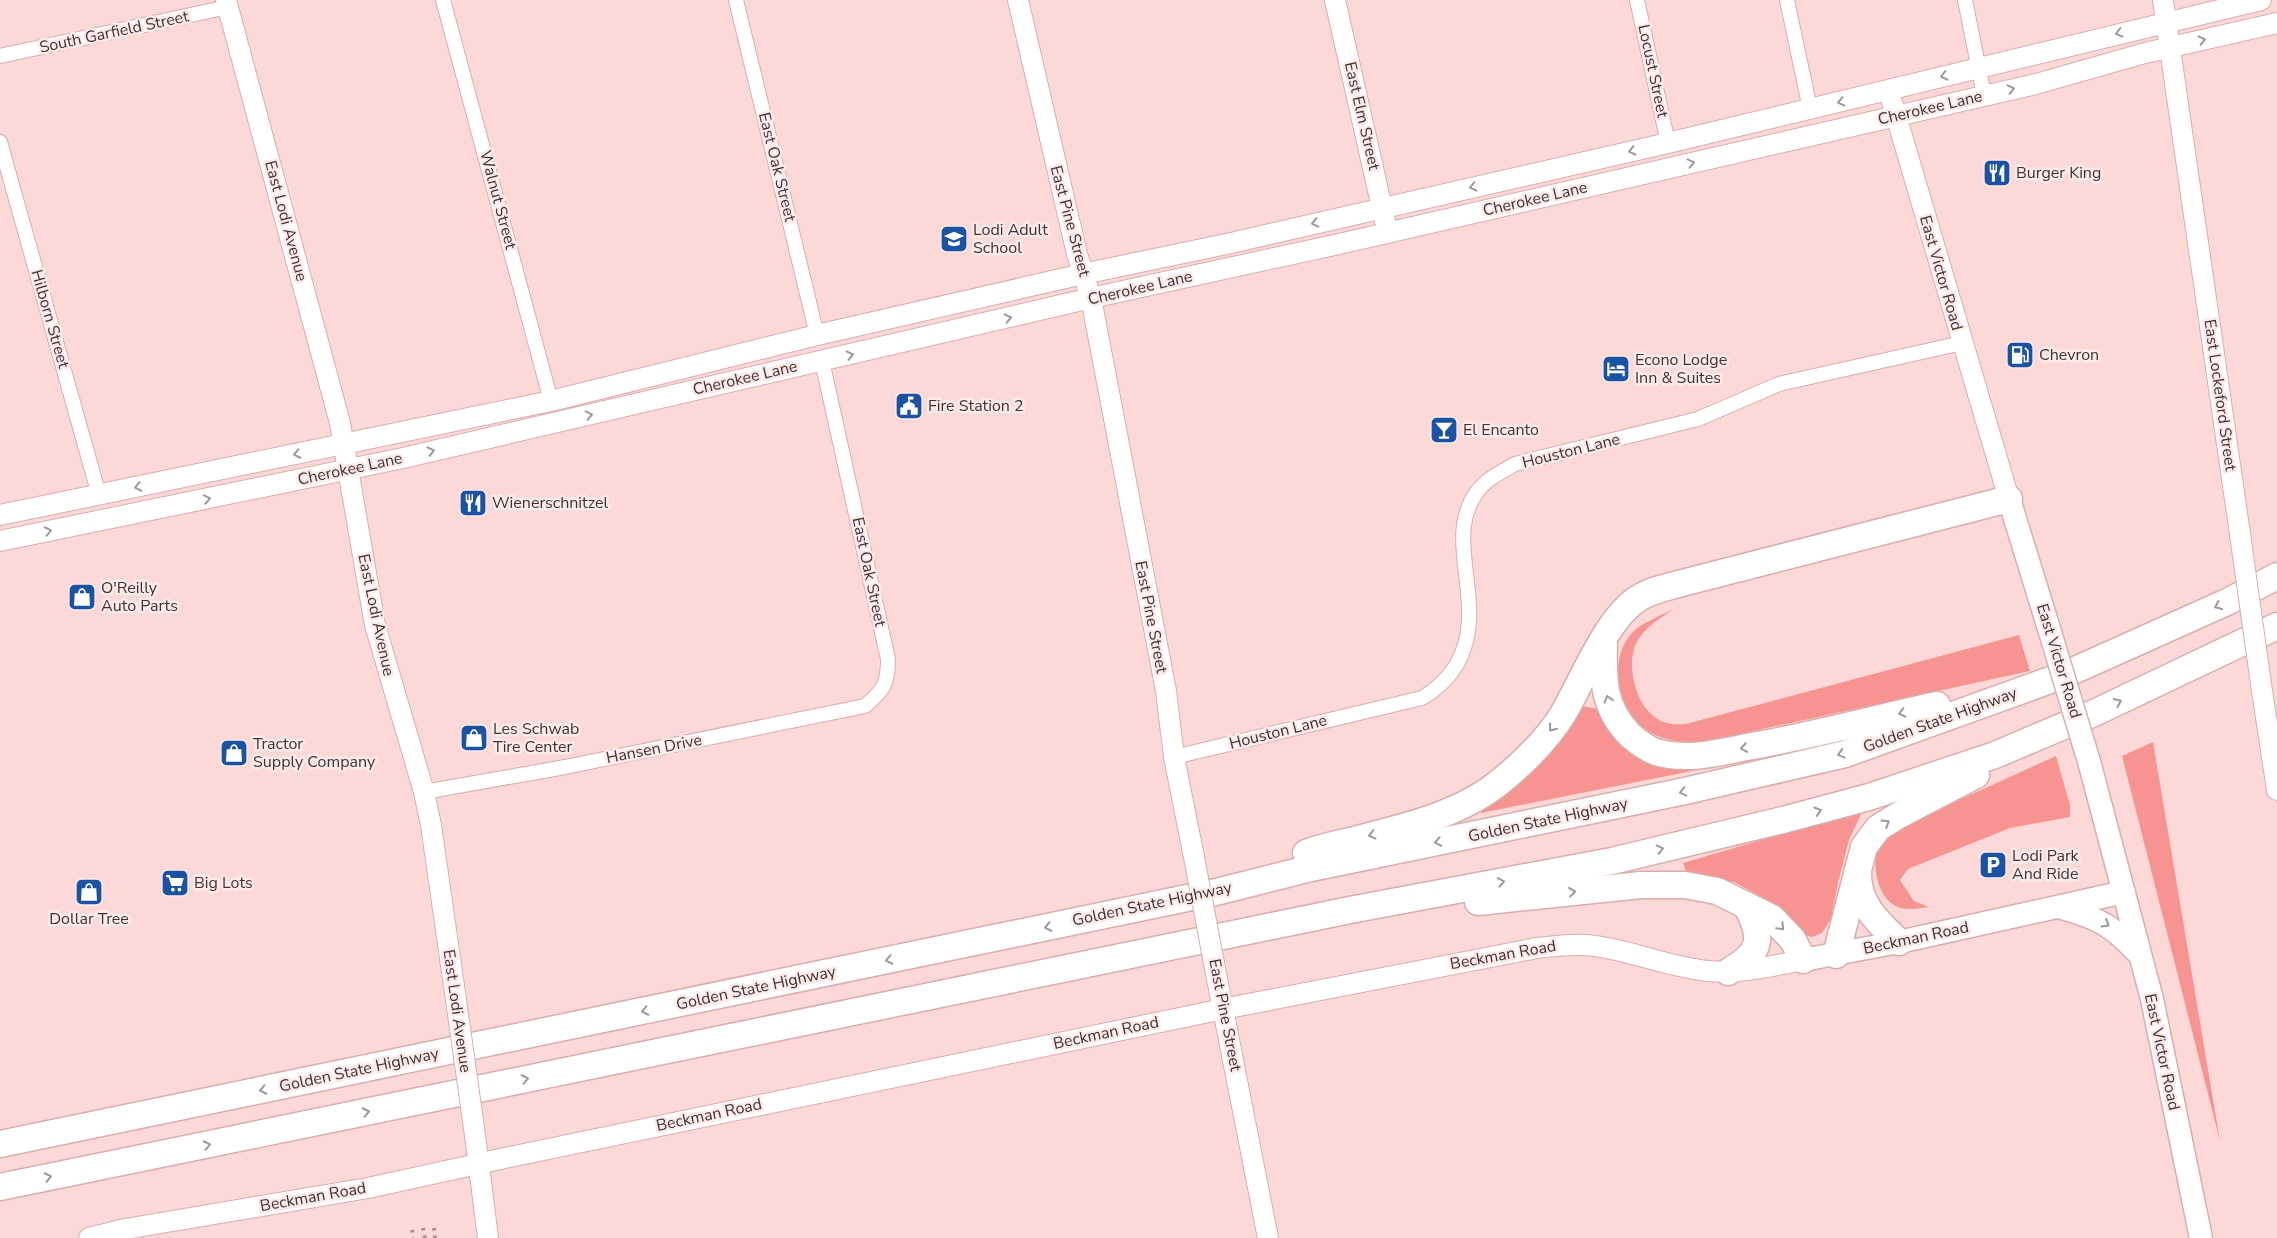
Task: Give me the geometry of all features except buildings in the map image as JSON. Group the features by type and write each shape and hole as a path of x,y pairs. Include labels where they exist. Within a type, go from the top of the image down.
{"highway":[{"path":"1216,892 1309,851 1403,828 1435,817 1484,794 1522,763 1556,724 1590,662 1622,612 1639,598 1659,590 2009,499"},
{"name":"Golden State Highway","path":"0,1144 1216,892 1311,868 1676,794 1845,754 2064,675 2227,602 2277,576"},
{"path":"1836,955 1864,846 1878,828 1899,815 2094,713 2277,626"},
{"path":"1604,641 1605,691 1611,711 1623,728 1639,743 1656,752 1674,755 1703,755 1797,739 1936,705 2036,685"},
{"path":"0,1187 1350,910 1612,861 1783,820 1869,797 1995,755 2094,713"},
{"path":"1859,862 1858,882 1864,902 1874,919 1899,942"},
{"path":"1350,910 1412,911 1641,885 1685,885 1718,891 1772,918 1793,940 1803,960"},
{"path":"1728,972 1753,954 1757,941 1757,925 1746,905"}],"main road":[{"name":"East Pine Street","path":"1018,0 1041,107 1083,274 1091,298 1166,691 1174,757 1268,1238"},
{"name":"East Elm Street","path":"1335,0 1388,232"},
{"name":"East Lockeford Street","path":"2163,0 2277,790"},
{"name":"Cherokee Lane","path":"0,514 551,401 817,335 1083,274 1231,243 1668,142 2261,0"},
{"name":"East Lodi Avenue","path":"227,3 345,444 367,587 375,624 424,792 437,856 488,1238"},
{"name":"Cherokee Lane","path":"0,541 349,470 1091,298 1984,95 2277,23"},
{"name":"East Victor Road","path":"1888,90 1962,343 2090,765 2152,999 2201,1238"},
{"name":"Beckman Road","path":"89,1238 125,1229 368,1188 1223,1009 1507,953 1566,945 1594,946 1679,967 1728,972 1836,955 2062,908 2124,892"},
{"path":"2062,908 2094,917 2108,925 2141,956"}],"street":[{"name":"Walnut Street","path":"443,0 551,401"},
{"name":"East Oak Street","path":"736,0 817,335"},
{"name":"Locust Street","path":"1637,0 1668,142"},
{"path":"1787,0 1810,109"},
{"path":"1965,0 1984,95"},
{"name":"South Garfield Street","path":"0,56 227,3"},
{"name":"Hilborn Street","path":"0,142 98,495"},
{"name":"Houston Lane","path":"1174,757 1413,700 1430,693 1452,672 1469,636 1471,610 1463,544 1466,513 1476,493 1493,476 1515,464 1698,419 1787,382 1962,343"},
{"name":"East Oak Street","path":"822,361 888,659 888,678 880,694"},
{"name":"Hansen Drive","path":"424,792 565,767 865,706 880,694"}],"shaded area":[{"path":"1674,609 1645,631 1637,642 1632,659 1634,682 1642,703 1657,719 1669,724 1686,724 2019,635 2030,671 1703,742 1674,741 1654,735 1637,722 1628,710 1622,696 1618,667 1621,653 1627,640 1636,629"},
{"path":"1581,706 1599,709 1607,724 1722,765 1481,813 1479,804"},
{"path":"2153,742 2220,1141 2122,756"},
{"path":"2056,756 2070,805 2070,817 2010,828 1908,869 1900,880 1914,901 1929,907 1911,909 1898,907 1883,894 1877,877 1877,852 1880,845 1893,833 1908,823"},
{"path":"1863,810 1849,840 1831,919 1822,933 1812,937 1805,935 1777,905 1734,882 1687,874 1683,863"}],"railway":[{"path":"423,1228 425,1238"},
{"path":"434,1228 435,1238"},
{"path":"412,1230 413,1238"}],"place":[{"name":"Burger King","path":"1997,173"},
{"name":"Lodi Adult School","path":"954,239"},
{"name":"Chevron","path":"2020,355"},
{"name":"Econo Lodge Inn & Suites","path":"1616,369"},
{"name":"Fire Station 2","path":"909,406"},
{"name":"El Encanto","path":"1444,430"},
{"name":"Wienerschnitzel","path":"473,503"},
{"name":"O'Reilly Auto Parts","path":"82,597"},
{"name":"Les Schwab Tire Center","path":"474,738"},
{"name":"Tractor Supply Company","path":"234,753"},
{"name":"Lodi Park And Ride","path":"1993,865"},
{"name":"Big Lots","path":"175,883"},
{"name":"Dollar Tree","path":"89,892"}]}
